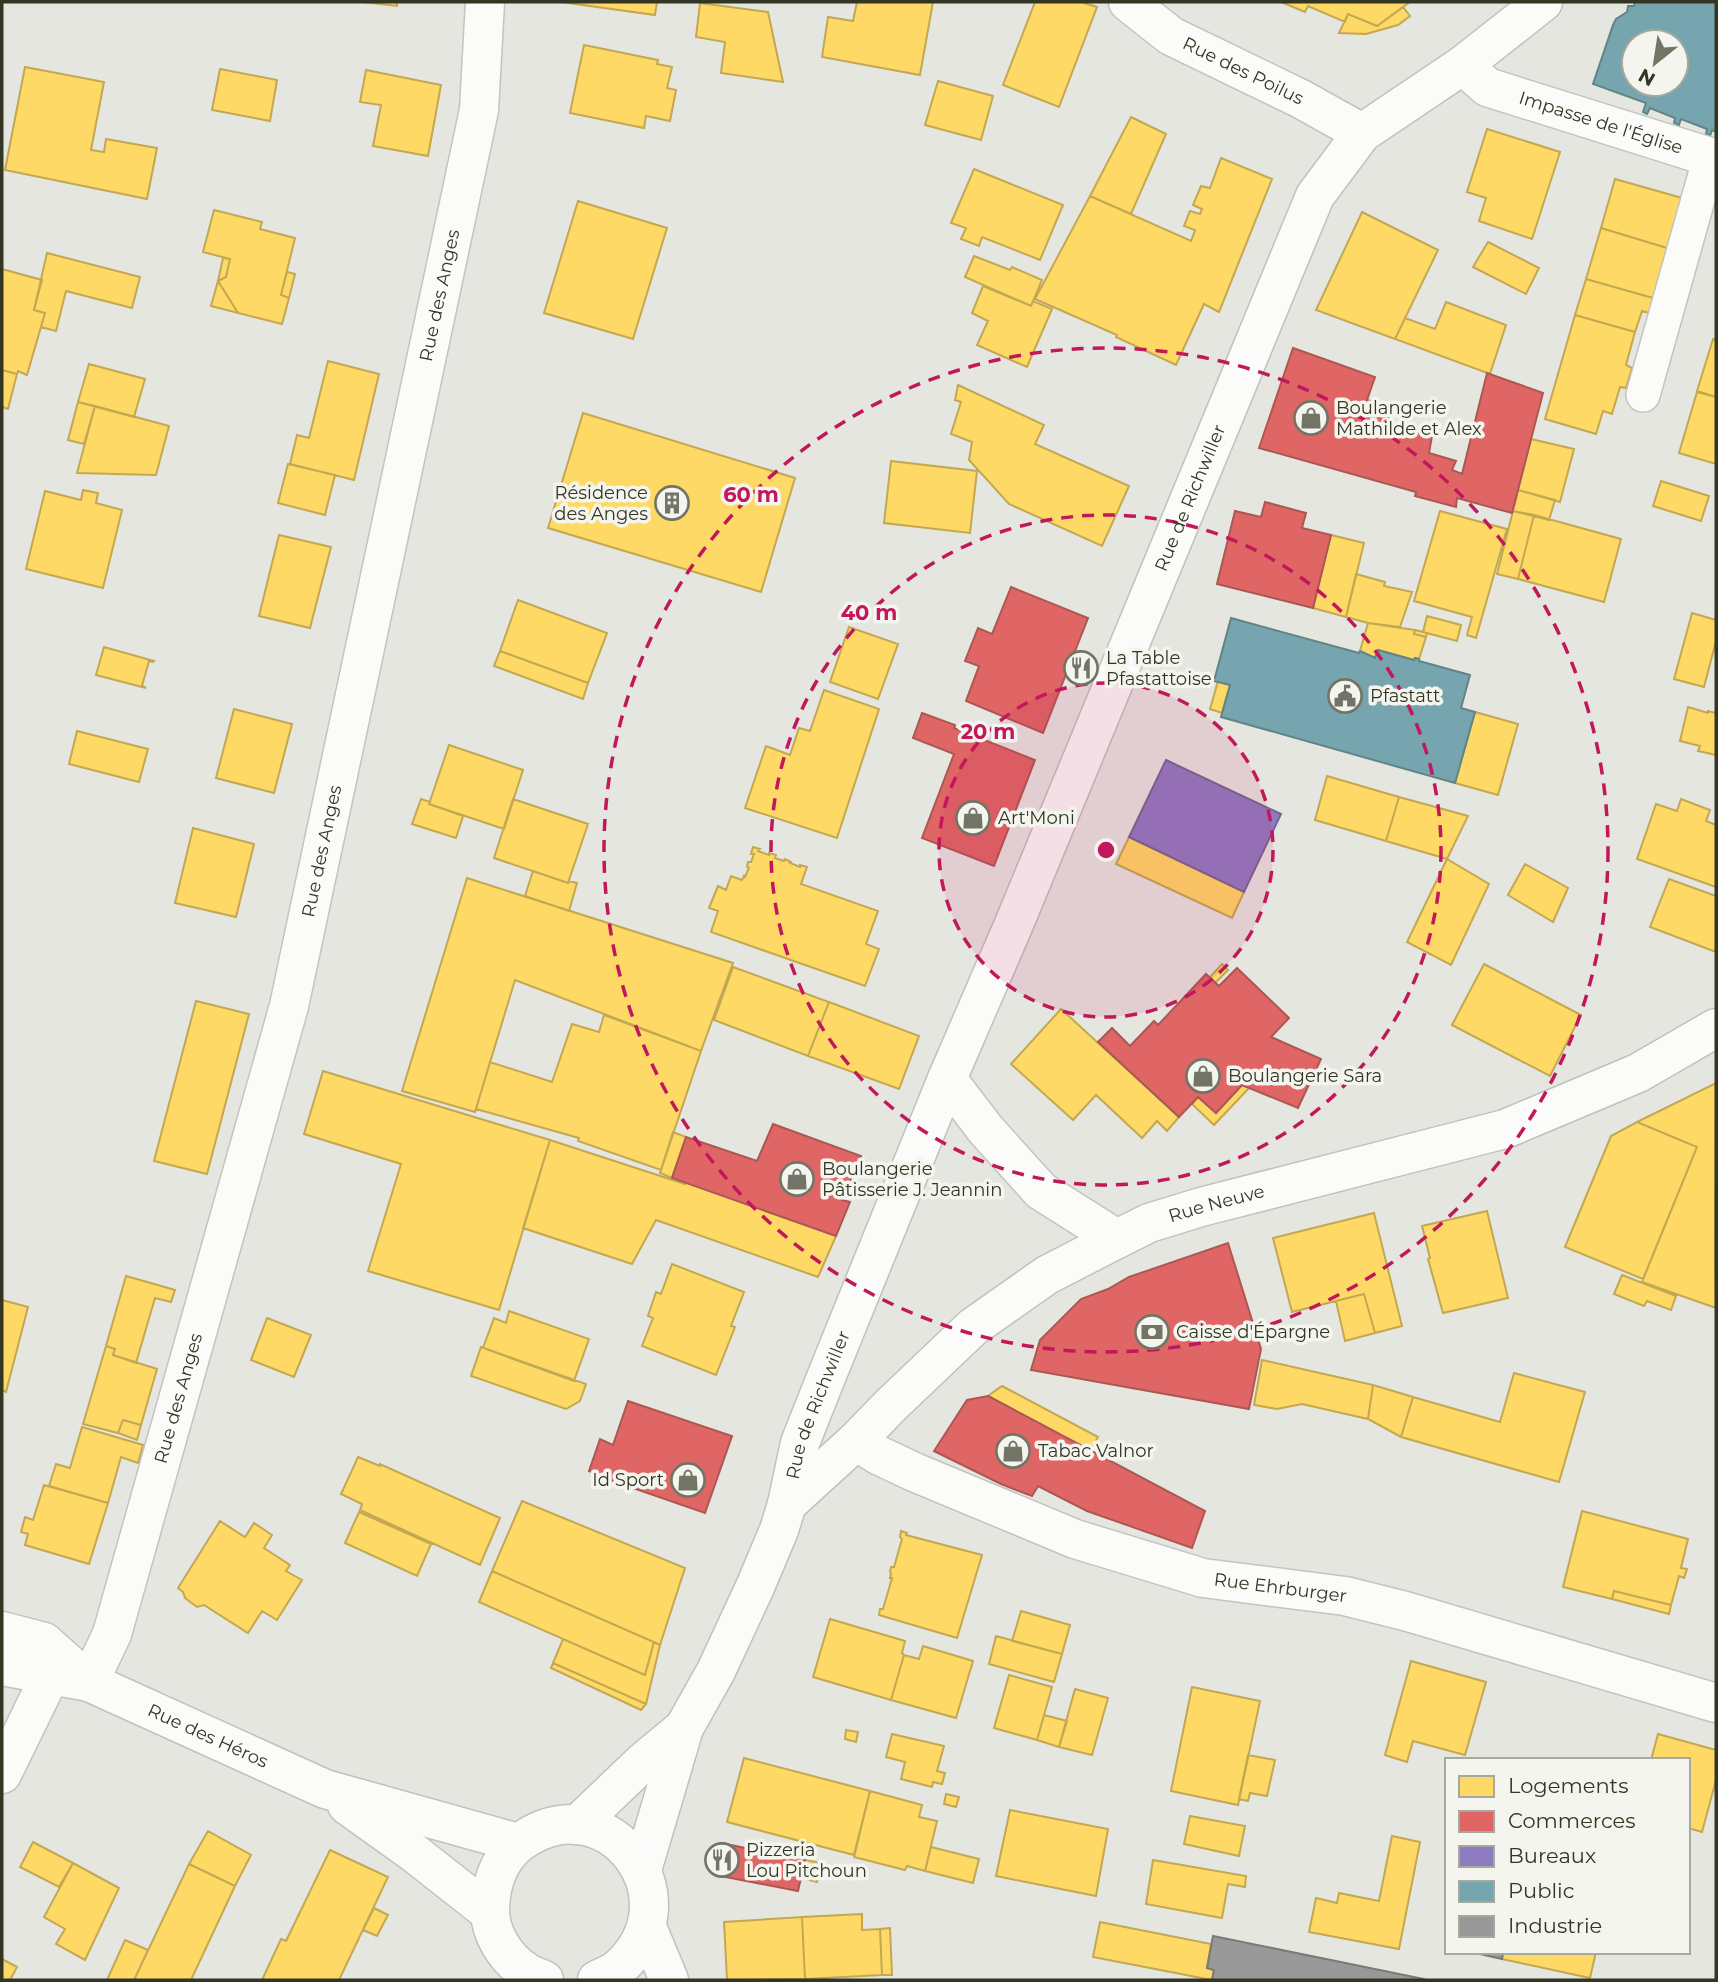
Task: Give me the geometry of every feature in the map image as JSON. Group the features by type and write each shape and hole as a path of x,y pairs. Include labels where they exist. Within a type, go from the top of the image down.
{"street":[{"name":"Rue des Anges","path":"89,1682 112,1634 289,1006 479,110 485,2"},
{"name":"Rue des Poilus","path":"1128,2 1171,36 1362,132"},
{"name":"Rue de Richwiller","path":"642,1870 684,1728 716,1671 755,1587 787,1504 800,1443 947,1079 1014,924 1315,196 1362,132 1464,65 1543,2"},
{"name":"Impasse de l'Église","path":"1464,65 1487,86 1710,157"},
{"name":"Rue Neuve","path":"787,1504 973,1327 1047,1275 1117,1239 1149,1223 1201,1207 1505,1129 1638,1073 1716,1028"},
{"path":"947,1079 986,1130 1041,1191 1117,1239"},
{"name":"Rue Ehrburger","path":"856,1441 914,1472 1075,1539 1203,1578 1345,1596 1405,1611 1716,1703"},
{"name":"Rue des Héros","path":"2,1631 44,1642 89,1682"},
{"name":"Rue des Héros","path":"2,1666 89,1682 325,1789 518,1843"},
{"path":"2,1774 50,1676"},
{"name":"Rue de Richwiller","path":"577,1825 643,1762 684,1728"},
{"name":"Rue des Héros","path":"325,1789 414,1853 489,1912"},
{"path":"544,1980 524,1970 503,1967 489,1912 492,1885 502,1860 518,1843 537,1831 557,1825 577,1825 604,1832 626,1848 642,1870 648,1889 650,1908 647,1927 636,1950 618,1969 597,1980"},
{"path":"647,1927 669,1980"}],"lane":[{"name":"Impasse de l'Église","path":"1643,395 1710,157"}],"building: Logements":[{"path":"362,2 397,2 397,6"},
{"path":"561,2 657,2 655,15"},
{"path":"857,2 933,2 920,75 822,57 828,17 853,21"},
{"path":"1035,2 1081,2 1097,7 1059,107 1003,85"},
{"path":"1281,2 1410,2 1377,26 1348,14 1345,22 1308,6 1305,12"},
{"path":"700,3 768,12 783,82 721,73 725,42 696,37"},
{"path":"1403,7 1410,16 1398,25 1366,34 1339,33 1348,14 1377,26"},
{"path":"584,45 658,60 657,64 672,67 667,88 676,90 670,121 646,116 644,128 570,113"},
{"path":"25,67 104,82 91,150 104,152 106,139 157,148 147,199 5,170"},
{"path":"220,69 277,80 270,121 212,110"},
{"path":"366,70 441,85 428,156 373,146 381,105 360,102"},
{"path":"938,81 993,96 981,140 925,125"},
{"path":"1131,117 1166,134 1131,214 1090,196"},
{"path":"1487,129 1560,152 1532,239 1479,221 1486,198 1467,192"},
{"path":"1221,158 1272,179 1219,312 1204,304 1176,365 1116,337 1117,335 1035,299 1090,196 1191,241 1195,230 1184,226 1190,211 1200,214 1202,209 1193,205 1201,186 1210,188"},
{"path":"974,169 1063,205 1040,260 982,237 979,246 961,239 966,228 951,223"},
{"path":"1615,179 1682,198 1667,248 1601,228"},
{"path":"578,201 667,228 633,339 544,313"},
{"path":"214,210 262,222 260,229 295,238 281,295 289,298 282,324 238,313 218,281 226,277 230,259 203,252"},
{"path":"1362,212 1438,250 1395,339 1316,310"},
{"path":"1601,228 1667,248 1653,298 1586,279"},
{"path":"1488,242 1539,268 1526,294 1473,267"},
{"path":"47,253 140,277 132,308 66,291 56,331 41,327 45,313 34,310"},
{"path":"974,256 1010,270 1012,267 1042,280 1031,306 965,277"},
{"path":"223,258 230,259 226,277 218,281"},
{"path":"2,269 42,280 34,310 45,313 27,375 18,371 17,374 2,370"},
{"path":"287,272 295,274 289,298 281,295"},
{"path":"1586,279 1653,298 1649,313 1642,311 1635,332 1575,315"},
{"path":"218,281 238,313 211,306"},
{"path":"983,286 1031,306 1033,301 1052,309 1027,367 977,345 988,321 972,313"},
{"path":"1446,302 1506,325 1490,374 1395,339 1405,318 1435,329"},
{"path":"1575,315 1635,332 1626,365 1632,368 1626,388 1620,387 1612,414 1603,411 1596,434 1545,419"},
{"path":"1713,339 1716,340 1716,397 1697,391"},
{"path":"328,361 379,374 354,480 290,464 297,435 309,438"},
{"path":"89,364 145,379 134,417 78,402"},
{"path":"2,370 17,374 8,409 2,407"},
{"path":"958,385 1044,425 1035,444 1129,486 1102,546 1009,504 969,460 972,442 951,434 961,402 955,400"},
{"path":"1697,392 1716,397 1716,464 1679,453"},
{"path":"78,402 95,406 84,444 68,440"},
{"path":"95,406 169,426 156,475 77,473"},
{"name":"Résidence des Anges","path":"583,413 795,478 761,592 548,528"},
{"path":"1531,439 1574,449 1560,502 1518,490"},
{"path":"891,461 977,471 970,533 884,523"},
{"path":"288,464 335,475 325,515 278,503"},
{"path":"1661,481 1709,496 1701,521 1653,506"},
{"path":"83,490 98,493 96,503 122,510 103,588 26,569 45,491 81,500"},
{"path":"1518,490 1555,500 1549,520 1513,511"},
{"path":"1440,511 1507,529 1476,638 1467,635 1472,617 1414,601"},
{"path":"1513,511 1534,515 1518,579 1497,574"},
{"path":"1534,515 1621,539 1604,602 1518,579"},
{"path":"279,535 331,547 310,628 259,616"},
{"path":"1331,535 1364,543 1346,617 1313,608"},
{"path":"1356,574 1385,582 1384,586 1412,592 1400,627 1346,617"},
{"path":"518,600 607,633 588,683 500,651"},
{"path":"1692,613 1716,620 1716,641 1704,687 1674,679"},
{"path":"1427,616 1461,625 1457,641 1423,632"},
{"path":"1368,623 1415,630 1414,634 1426,637 1419,659 1378,650 1375,658 1360,651"},
{"path":"849,627 898,644 878,699 830,682"},
{"path":"1415,630 1427,633 1426,637 1414,634"},
{"path":"104,647 154,661 149,661 142,686 146,688 96,675"},
{"path":"500,651 588,683 583,699 494,666"},
{"path":"1218,681 1230,685 1222,713 1210,709"},
{"path":"824,690 879,709 837,838 745,808 766,746 790,755 799,728 810,731"},
{"path":"1688,707 1716,713 1716,755 1698,751 1700,746 1680,741"},
{"path":"234,709 292,724 274,793 216,778"},
{"path":"1475,712 1518,724 1498,795 1455,783"},
{"path":"77,731 148,749 139,782 69,764"},
{"path":"449,745 523,770 504,829 429,804"},
{"path":"1327,776 1399,797 1386,841 1315,820"},
{"path":"1399,797 1468,816 1447,859 1386,841"},
{"path":"421,799 463,816 456,838 412,824"},
{"path":"513,799 588,824 568,883 494,858"},
{"path":"1681,799 1710,810 1706,821 1716,825 1716,887 1637,859 1656,804 1677,811"},
{"path":"193,828 254,844 236,917 175,903"},
{"path":"1129,837 1244,892 1232,918 1116,864"},
{"path":"753,847 769,855 776,855 775,858 807,867 801,884 878,911 866,944 879,949 865,986 711,932 718,911 709,908 718,886 726,890 731,876 742,880 745,877 749,868 748,862 751,862 754,854 751,854"},
{"path":"1447,859 1489,884 1451,965 1407,942"},
{"path":"1525,864 1568,888 1553,922 1508,895"},
{"path":"533,871 568,883 577,883 569,911 525,896"},
{"path":"467,878 733,963 701,1051 515,980 475,1112 402,1091"},
{"path":"1669,879 1716,896 1716,952 1650,927"},
{"path":"1222,964 1228,970 1215,983 1210,977"},
{"path":"1484,964 1581,1015 1550,1076 1452,1025"},
{"path":"733,967 829,1002 808,1056 714,1020"},
{"path":"196,1001 249,1014 207,1174 154,1161"},
{"path":"829,1002 919,1036 899,1089 808,1056"},
{"path":"1061,1009 1179,1117 1167,1131 1157,1121 1142,1138 1096,1095 1073,1120 1011,1064"},
{"path":"604,1015 701,1051 661,1170 578,1141 579,1138 476,1109 490,1062 552,1082 572,1024 599,1032"},
{"path":"323,1071 550,1140 499,1310 368,1271 401,1164 304,1134"},
{"path":"1716,1083 1716,1308 1642,1282 1697,1147 1637,1122"},
{"path":"1242,1085 1249,1088 1214,1125 1192,1104 1198,1097 1216,1113"},
{"path":"1637,1122 1697,1147 1643,1279 1565,1247 1611,1136"},
{"path":"673,1132 686,1137 672,1178 660,1173"},
{"path":"550,1140 685,1182 836,1236 818,1277 656,1220 632,1264 523,1228"},
{"path":"1487,1211 1508,1298 1443,1313 1422,1226"},
{"path":"1374,1213 1402,1326 1375,1333 1364,1294 1292,1312 1273,1238"},
{"path":"672,1264 744,1292 731,1326 735,1327 716,1375 642,1346 653,1318 648,1316 656,1292 661,1294"},
{"path":"1622,1275 1676,1296 1671,1310 1647,1301 1644,1306 1614,1294"},
{"path":"126,1276 175,1290 171,1302 155,1298 136,1363 113,1355 115,1349 106,1346"},
{"path":"1364,1294 1375,1333 1345,1341 1336,1301"},
{"path":"2,1300 28,1307 6,1392 2,1390"},
{"path":"509,1311 589,1339 574,1381 483,1348 494,1318 506,1323"},
{"path":"267,1318 311,1335 294,1377 251,1360"},
{"path":"106,1346 115,1349 113,1355 157,1369 141,1425 123,1420 118,1433 83,1424"},
{"path":"481,1347 586,1384 580,1401 566,1409 471,1376"},
{"path":"1262,1360 1373,1385 1368,1419 1302,1404 1277,1409 1254,1405"},
{"path":"1514,1373 1585,1392 1559,1482 1401,1437 1413,1397 1500,1422"},
{"path":"1373,1385 1413,1397 1401,1437 1368,1419"},
{"path":"1002,1386 1098,1437 1090,1451 988,1396"},
{"path":"123,1420 141,1425 137,1440 118,1433"},
{"path":"82,1427 143,1445 138,1463 121,1457 108,1503 49,1486 56,1464 70,1468"},
{"path":"358,1457 380,1464 500,1518 480,1565 360,1510 362,1504 341,1494"},
{"path":"44,1485 108,1503 89,1564 25,1545 28,1534 21,1532 25,1517 33,1520"},
{"path":"522,1501 685,1568 660,1645 492,1571"},
{"path":"1582,1511 1688,1539 1681,1568 1687,1569 1684,1578 1679,1576 1671,1605 1614,1591 1612,1599 1563,1587"},
{"path":"359,1512 431,1544 417,1576 345,1543"},
{"path":"220,1521 245,1537 254,1523 272,1535 264,1548 290,1565 286,1571 302,1580 277,1620 262,1611 248,1633 204,1605 197,1607 185,1598 178,1588"},
{"path":"901,1531 907,1533 906,1535 982,1555 957,1638 879,1615 892,1578 890,1572 902,1539"},
{"path":"492,1571 654,1642 645,1675 479,1602"},
{"path":"1614,1591 1671,1605 1669,1614 1612,1599"},
{"path":"1021,1611 1070,1625 1062,1654 1012,1641"},
{"path":"830,1619 905,1641 902,1653 904,1655 891,1700 813,1677"},
{"path":"996,1636 1062,1654 1054,1682 989,1664"},
{"path":"563,1639 645,1675 654,1642 660,1645 646,1704 553,1663"},
{"path":"923,1646 973,1661 956,1718 891,1700 904,1655 919,1659"},
{"path":"1411,1661 1486,1682 1465,1755 1413,1741 1407,1762 1385,1755"},
{"path":"553,1663 646,1704 641,1710 551,1668"},
{"path":"1009,1675 1052,1687 1037,1740 994,1728"},
{"path":"1192,1687 1260,1701 1238,1805 1171,1791"},
{"path":"1075,1689 1108,1698 1092,1755 1059,1747"},
{"path":"1044,1715 1067,1721 1059,1747 1037,1740"},
{"path":"846,1730 858,1732 856,1742 845,1739"},
{"path":"892,1734 944,1746 937,1771 945,1773 942,1784 933,1782 932,1787 901,1779 905,1762 886,1757"},
{"path":"1658,1734 1716,1750 1716,1780 1702,1832 1690,1829 1690,1758 1652,1758"},
{"path":"1248,1755 1275,1760 1267,1796 1250,1793 1248,1801 1239,1799"},
{"path":"744,1758 870,1791 854,1855 727,1822"},
{"path":"870,1791 922,1805 919,1817 937,1821 925,1871 907,1866 905,1870 854,1857"},
{"path":"946,1794 959,1797 956,1807 944,1804"},
{"path":"1010,1810 1108,1829 1096,1896 996,1876"},
{"path":"1190,1816 1245,1826 1239,1856 1184,1844"},
{"path":"208,1831 251,1855 235,1886 189,1864"},
{"path":"1392,1836 1420,1842 1399,1949 1309,1932 1316,1898 1337,1903 1339,1893 1379,1901"},
{"path":"33,1842 73,1863 59,1887 20,1867"},
{"path":"931,1847 979,1859 973,1883 925,1871"},
{"path":"330,1850 388,1877 339,1980 262,1980 281,1939 286,1941"},
{"path":"805,1860 821,1863 817,1882 802,1878"},
{"path":"1153,1860 1246,1876 1245,1887 1228,1884 1222,1918 1146,1904"},
{"path":"73,1863 119,1888 85,1960 56,1944 65,1929 44,1917"},
{"path":"189,1864 235,1886 191,1980 134,1980"},
{"path":"374,1908 388,1915 377,1936 363,1930"},
{"path":"862,1914 862,1930 880,1929 882,1975 805,1979 802,1917"},
{"path":"802,1917 805,1979 727,1980 724,1922"},
{"path":"1100,1922 1211,1944 1207,1968 1214,1970 1212,1980 1093,1957"},
{"path":"890,1928 892,1975 882,1975 880,1929"},
{"path":"125,1940 148,1950 134,1980 107,1980"},
{"path":"1503,1954 1596,1954 1590,1978 1502,1959"},
{"path":"2,1959 17,1967 10,1980 2,1980"}],"building: Commerces":[{"path":"1293,348 1375,377 1367,400 1392,408 1388,422 1432,436 1429,453 1456,461 1452,470 1462,474 1487,373 1543,393 1512,513 1457,498 1456,507 1415,496 1416,492 1259,448"},
{"path":"1265,502 1306,513 1302,528 1331,535 1313,608 1217,584 1235,511 1261,517"},
{"path":"1011,587 1088,618 1043,733 966,701 979,666 965,661 978,628 992,634"},
{"path":"922,713 1035,760 994,866 922,838 954,754 913,738"},
{"path":"1237,968 1289,1018 1271,1037 1321,1059 1298,1108 1242,1085 1216,1113 1198,1097 1179,1117 1098,1042 1112,1028 1130,1046 1154,1021 1158,1025 1206,974 1219,986"},
{"path":"773,1124 861,1156 842,1200 850,1202 836,1236 672,1178 686,1137 757,1161"},
{"name":"Caisse d'Épargne","path":"1228,1243 1261,1349 1249,1409 1031,1370 1040,1340 1081,1299 1108,1289 1129,1277"},
{"path":"988,1396 1205,1511 1192,1548 1087,1511 1038,1486 1032,1496 934,1451 967,1400"},
{"path":"628,1401 732,1436 705,1513 589,1471 600,1439 613,1445"},
{"path":"721,1843 805,1860 798,1891 715,1875"}],"building: Bureaux":[{"path":"1166,760 1281,814 1244,892 1129,837"}],"building: Public":[{"path":"1635,2 1716,2 1716,132 1712,130 1710,136 1706,134 1707,129 1681,119 1679,125 1674,123 1675,118 1650,108 1647,114 1643,112 1646,103 1632,98 1690,98 1690,28 1620,28 1620,94 1593,84 1613,25 1616,19 1627,12 1628,6 1634,6"},
{"name":"Pfastatt","path":"1231,618 1359,653 1360,651 1375,658 1378,650 1470,675 1461,708 1475,712 1455,783 1221,717 1230,685 1214,681"}],"building: Industrie":[{"path":"1213,1936 1424,1980 1212,1980 1214,1970 1207,1968"},
{"path":"1480,1954 1503,1954 1502,1959"}],"place":[{"name":"Boulangerie Mathilde et Alex","path":"1311,418"},
{"name":"Résidence des Anges","path":"672,503"},
{"name":"La Table Pfastattoise","path":"1081,668"},
{"name":"Pfastatt","path":"1345,696"},
{"name":"Art'Moni","path":"973,818"},
{"name":"Boulangerie Sara","path":"1203,1076"},
{"name":"Boulangerie Pâtisserie J. Jeannin","path":"797,1179"},
{"name":"Caisse d'Épargne","path":"1152,1332"},
{"name":"Tabac Valnor","path":"1013,1451"},
{"name":"Id Sport","path":"688,1480"},
{"name":"Pizzeria Lou Pitchoun","path":"722,1860"}]}
